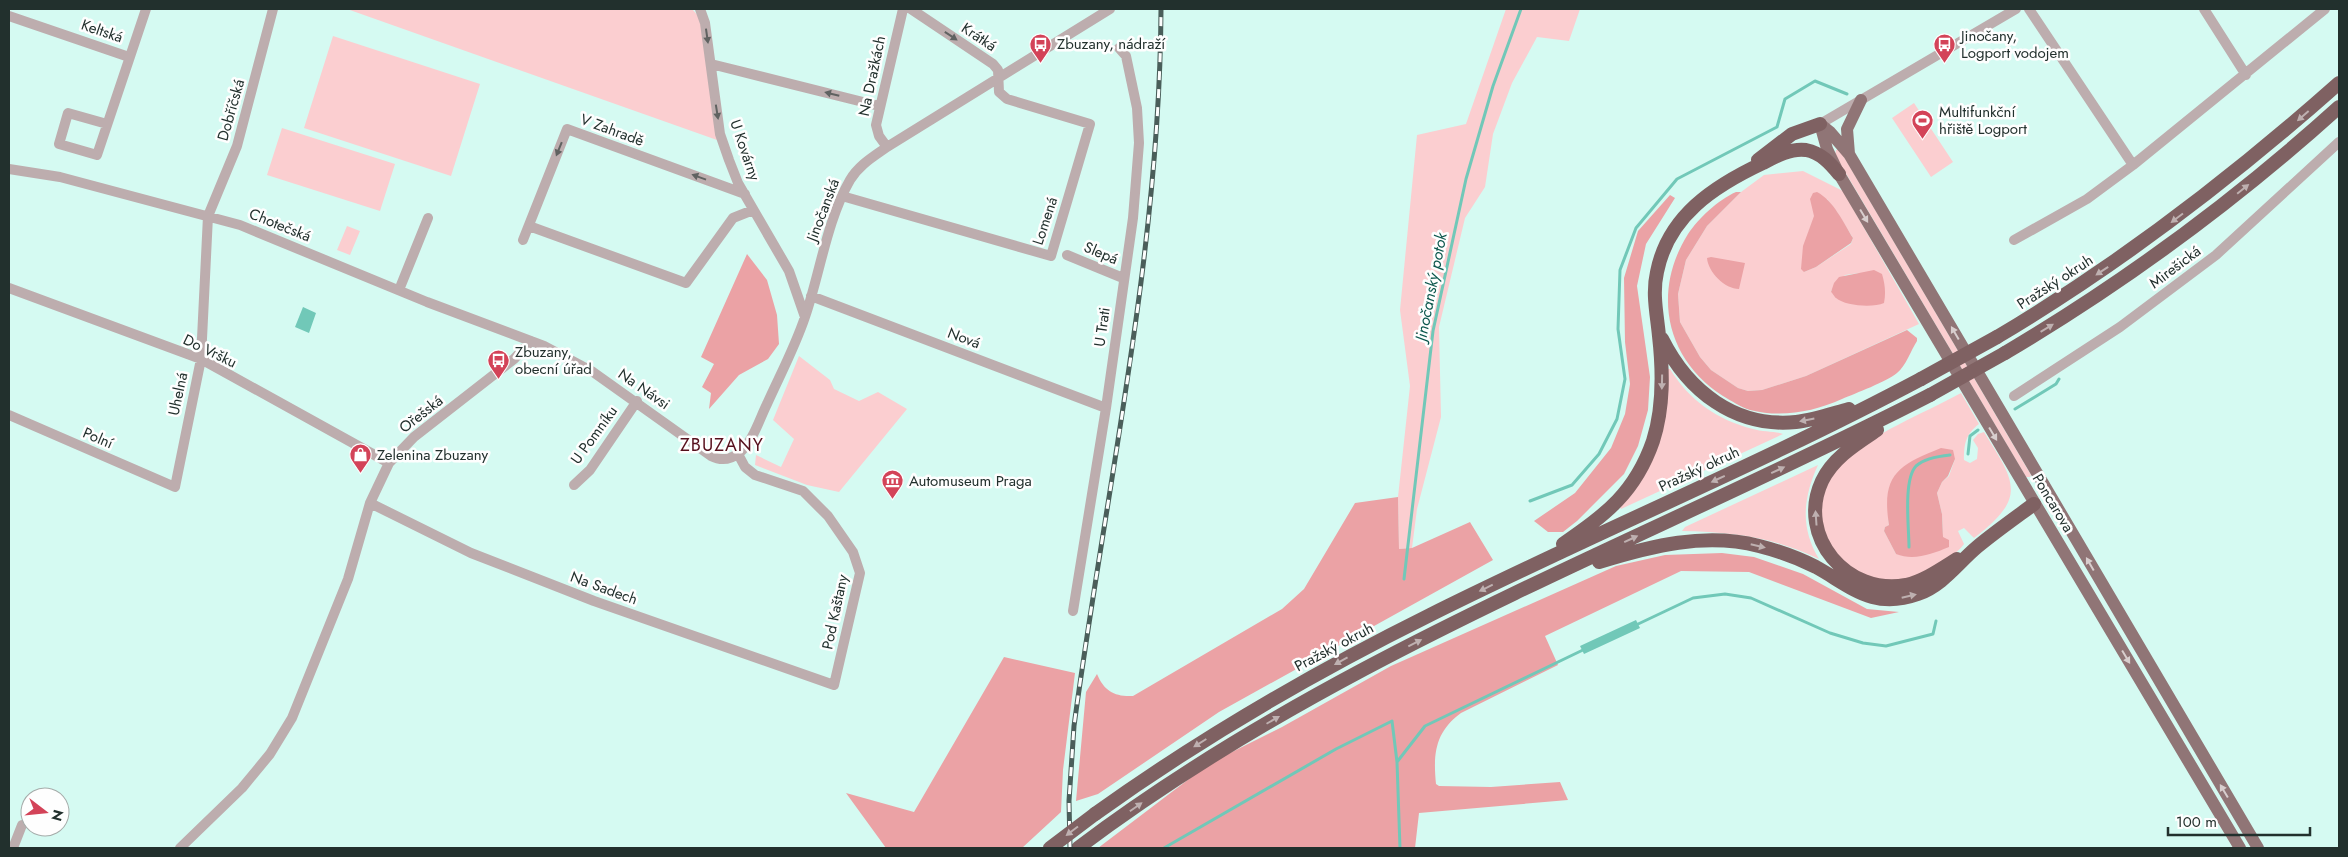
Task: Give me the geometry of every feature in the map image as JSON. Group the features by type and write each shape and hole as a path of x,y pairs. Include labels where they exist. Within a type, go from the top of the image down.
{"highway":[{"name":"Pražský okruh","path":"1050,848 1095,814 1190,749 1278,696 1375,643 1530,567 1888,397 1997,337 2086,282 2162,229 2251,160 2339,83"},
{"path":"1078,848 1194,768 1289,710 1402,649 1801,459 1930,395 2006,352 2087,303 2170,245 2246,187 2339,107"},
{"path":"1530,567 1604,515 1624,495 1636,478 1653,441 1661,408 1662,369 1655,306 1656,279 1659,262 1670,236 1680,221 1699,201 1746,171 1807,138 1820,124"},
{"path":"1746,171 1782,141 1820,124"},
{"path":"1776,156 1794,150 1810,151 1824,158 1839,174"},
{"path":"1659,334 1675,362 1700,392 1728,410 1748,418 1778,423 1802,422 1888,397"},
{"path":"1930,395 1855,445 1833,464 1822,481 1817,497 1815,515 1819,536 1830,556 1844,571 1868,583 1882,586 1898,586 1919,581 1974,550"},
{"path":"1555,575 1665,544 1696,540 1735,542 1757,545 1786,554 1815,567 1853,591 1870,596 1893,599 1916,595 1931,589 1974,550 2034,504"}],"main road":[{"path":"1849,154 1847,129 1861,100"},
{"name":"Poncarova","path":"1820,124 1830,132 1849,154 2258,848"},
{"name":"Poncarova","path":"1820,124 1827,149 1839,174 2240,848"},
{"path":"2034,504 2049,493"},
{"path":"2163,719 2177,711"}],"street":[{"path":"107,124 68,113 59,144 98,155 146,9"},
{"name":"U Kovárny","path":"700,9 705,23 720,134 738,183 789,271 805,317"},
{"name":"Na Dražkách","path":"887,147 879,136 876,125 903,9"},
{"name":"Krátká","path":"911,9 993,64 998,70 997,78"},
{"path":"1820,124 2016,9"},
{"path":"2029,9 2133,165"},
{"path":"2204,9 2246,75"},
{"path":"2014,240 2087,199 2133,165 2326,9"},
{"name":"Jinočanská","path":"738,454 752,436 805,317 823,250 850,179 860,167 887,147 1105,10"},
{"name":"Dobříčská","path":"208,216 237,146 271,11"},
{"name":"Keltská","path":"9,16 129,56"},
{"name":"U Trati","path":"1073,611 1106,408 1133,218 1139,143 1137,108 1126,56 1118,48"},
{"path":"711,64 879,106"},
{"name":"Lomená","path":"842,196 1051,256 1090,124 1007,99 999,92 997,78"},
{"name":"V Zahradě","path":"523,240 567,129 745,194"},
{"name":"Mirešická","path":"2014,396 2120,327 2216,255 2339,142"},
{"name":"Chotečská","path":"9,169 60,177 208,216 261,233 399,290 531,341"},
{"path":"528,226 686,283 733,218 753,210"},
{"name":"Uhelná","path":"175,488 201,359 208,216"},
{"path":"399,290 428,218"},
{"name":"Slepá","path":"1067,255 1123,278"},
{"name":"Do Vršku","path":"9,288 201,359 389,463"},
{"name":"Nová","path":"811,296 1106,408"},
{"name":"Na Návsi","path":"531,341 575,361 637,401 711,456 722,459 738,454"},
{"name":"Ořešská","path":"180,848 242,788 270,754 292,718 348,579 370,503 389,463 414,438 514,359 531,341"},
{"name":"U Pomníku","path":"574,485 590,470 637,401"},
{"name":"Polní","path":"9,415 175,488"},
{"name":"Pod Kaštany","path":"738,454 745,467 755,475 803,491 828,516 853,552 860,573 834,685"},
{"name":"Na Sadech","path":"370,503 471,554 594,601 834,685"},
{"path":"13,848 20,830"}],"shaded area":[{"path":"347,9 692,9 701,19 717,140"},
{"path":"1506,9 1580,9 1569,41 1537,37 1512,83 1493,134 1485,187 1465,218 1439,327 1441,417 1417,509 1412,548 1399,549 1398,497 1410,386 1400,310 1417,135 1466,124"},
{"path":"333,36 480,84 451,176 304,128"},
{"name":"Multifunkční hřiště Logport","path":"1914,103 1953,162 1931,177 1892,118"},
{"path":"282,128 395,164 380,211 267,175"},
{"path":"1836,150 1840,150 2031,475 2030,477 2026,477 1835,155"},
{"path":"1803,171 1843,191 1919,324 1806,376 1762,390 1748,391 1738,388 1711,370 1700,357 1680,322 1678,294 1686,260 1707,226 1741,192 1764,175","holes":["1827,199 1853,238 1851,244 1816,267 1804,272 1808,233 1815,217","1859,273 1877,305 1846,302 1835,296 1831,291 1845,275"]},
{"path":"1736,192 1741,192 1707,226 1686,260 1678,294 1680,322 1700,357 1711,370 1738,388 1748,391 1762,390 1806,376 1907,330 1917,338 1917,341 1906,362 1897,373 1878,384 1831,404 1785,413 1746,409 1723,396 1703,381 1688,363 1677,344 1670,322 1668,301 1670,278 1677,256 1692,228 1716,205"},
{"path":"1817,192 1833,206 1853,238 1851,243 1816,267 1804,272 1801,269 1803,246 1814,216 1810,199 1813,193"},
{"path":"1670,195 1675,198 1646,244 1637,286 1650,377 1648,410 1638,446 1624,474 1577,521 1563,532 1548,532 1534,521 1575,493 1611,448 1625,414 1630,384 1625,342 1624,278 1638,231"},
{"path":"347,226 360,231 350,255 337,250"},
{"path":"747,254 767,280 777,315 779,344 768,359 739,375 709,409 711,393 702,387 714,364 701,357"},
{"path":"1711,257 1745,263 1739,289 1728,286 1718,279 1708,263 1707,258"},
{"path":"1874,270 1882,274 1885,288 1884,303 1879,305 1859,305 1846,303 1840,301 1831,292 1834,283 1839,277"},
{"path":"303,307 316,313 309,333 295,327"},
{"path":"799,356 830,380 834,389 859,401 878,392 907,409 839,492 807,485 755,465 756,455 781,467 794,439 773,420"},
{"path":"1668,369 1695,399 1716,414 1753,429 1783,434 1621,509 1620,507 1631,495"},
{"path":"1961,393 1979,424 1971,431 1967,439 1964,460 1970,463 1977,459 1978,448 1973,440 1978,434 1984,432 2009,477 2011,488 2009,500 2003,511 1974,538 1964,528 1958,531 1964,544 1961,548 1949,558 1915,576 1906,580 1883,580 1862,574 1844,562 1831,545 1823,526 1821,505 1826,484 1840,465 1867,443","holes":["1955,459 1949,476 1942,482 1937,493 1942,514 1943,537 1896,554 1884,531 1885,527 1889,525 1889,487"]},
{"path":"1941,448 1953,450 1955,459 1948,476 1942,482 1937,493 1942,514 1943,537 1949,540 1949,547 1916,557 1896,554 1884,531 1885,527 1889,525 1887,508 1891,483 1896,474 1914,460"},
{"path":"1818,465 1809,489 1806,524 1819,559 1785,545 1752,537 1736,534 1682,531 1685,527"},
{"path":"1398,497 1399,549 1412,548 1470,522 1493,560 1219,712 1098,794 1076,801 1086,692 1097,674 1103,685 1111,692 1133,696 1282,609 1304,589 1355,503"},
{"path":"1722,553 1754,557 1803,574 1867,609 1899,612 1871,618 1749,572 1681,571 1545,636 1558,665 1461,713 1452,720 1441,736 1435,763 1436,784 1439,786 1491,787 1560,782 1568,800 1419,813 1415,848 1098,848 1210,763 1282,727 1391,666 1616,566 1665,555"},
{"path":"1636,620 1640,628 1584,654 1580,646"},
{"path":"1004,657 1075,673 1063,770 1061,812 1022,848 886,848 846,793 914,812"}],"waterway":[{"name":"Jinočanský potok","path":"1404,579 1433,331 1466,179 1493,86 1521,9"},
{"path":"1530,501 1572,485 1599,454 1617,419 1625,379 1618,329 1620,270 1636,228 1677,179 1777,127 1785,99 1815,81 1847,94"},
{"path":"2015,409 2056,384 2059,379"},
{"path":"1968,454 1970,436 1978,430"},
{"path":"1909,547 1908,493 1912,473 1916,466 1923,461 1950,455"},
{"path":"1636,625 1693,598 1725,594 1751,598 1830,633 1863,643 1886,646 1933,634 1936,621"},
{"path":"1397,762 1425,726 1585,649"},
{"path":"1164,848 1336,749 1392,721 1397,762 1400,848"}],"railway":[{"path":"1070,848 1069,801 1074,726 1129,368 1151,189 1158,99 1161,9"}],"place":[{"name":"Zbuzany, nádraží","path":"1041,63"},
{"name":"Jinočany, Logport vodojem","path":"1945,64"},
{"name":"Multifunkční hřiště Logport","path":"1923,140"},
{"name":"Zbuzany, obecní úřad","path":"499,380"},
{"name":"Zelenina Zbuzany","path":"361,474"},
{"name":"Automuseum Praga","path":"893,500"}],"district":[{"name":"ZBUZANY","path":"722,445"}]}
